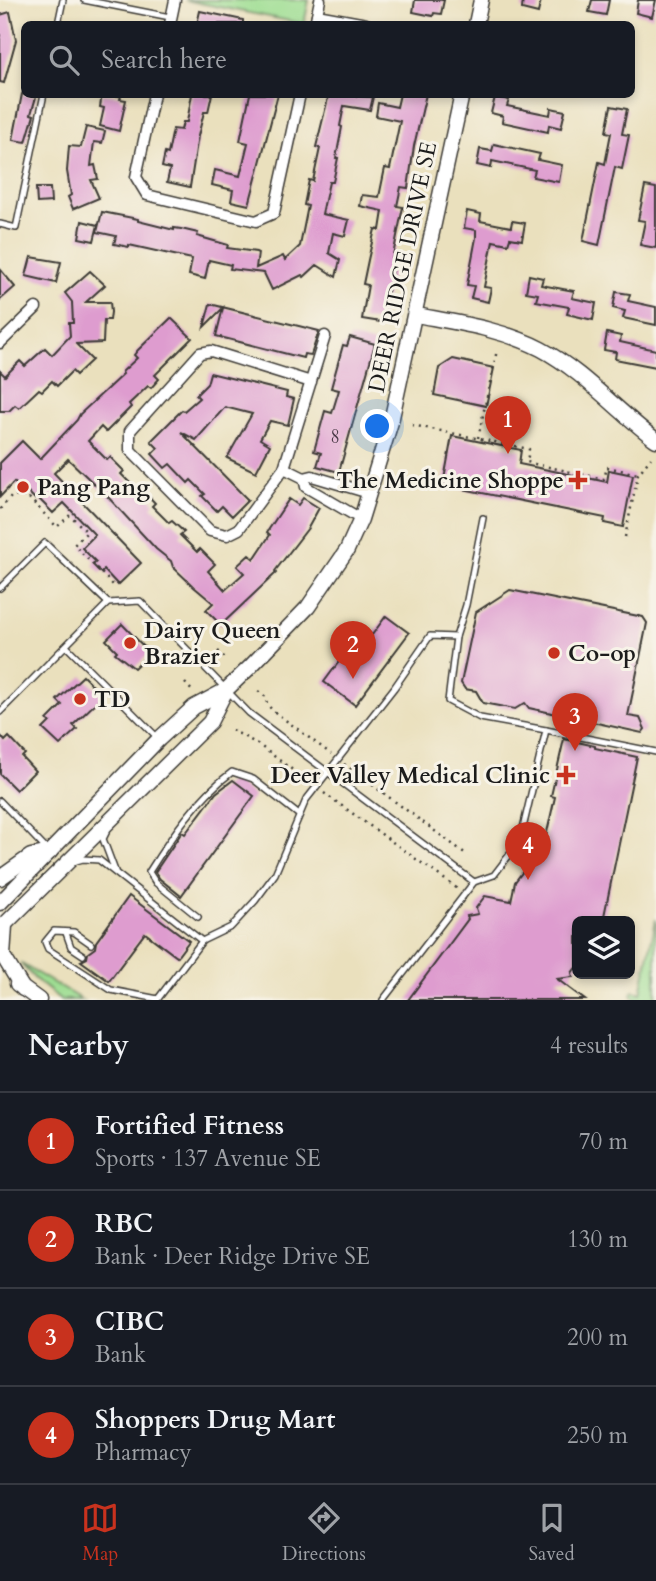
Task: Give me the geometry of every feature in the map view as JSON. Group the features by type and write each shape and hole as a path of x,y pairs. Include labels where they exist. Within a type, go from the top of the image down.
{"street":[{"path":"170,21 175,0"},
{"path":"316,20 320,0"},
{"path":"477,21 481,0"},
{"path":"153,98 136,177 147,195 256,221 274,213 299,98"},
{"name":"DEER RIDGE DRIVE SE","path":"0,903 159,739 194,707 226,690 308,607 347,551 361,519 391,422 461,98"},
{"path":"0,343 36,308"},
{"path":"416,315 503,333 543,350 583,378 656,440"},
{"path":"311,382 211,351 200,353 130,431 130,450 209,531 227,535 239,529 284,468 311,382 325,336"},
{"path":"284,468 304,478 312,476 369,493"},
{"path":"304,478 306,486 361,519"},
{"name":"DEER RIDGE DRIVE SE","path":"2,927 210,722 226,690"},
{"path":"0,878 31,856 50,852"},
{"path":"2,927 3,956 23,989"},
{"path":"0,970 39,1000"}],"lane":[{"path":"59,21 64,0"},
{"path":"84,0 170,21"},
{"path":"0,224 16,228 43,98"},
{"path":"483,518 466,605 456,638 448,701 480,718 656,751"},
{"path":"0,588 45,543 107,603"},
{"path":"0,712 107,603 141,601 249,713 474,883"},
{"path":"90,944 74,932 54,931 45,942 48,949 111,990 158,999 202,941 231,927 255,901 275,874 306,800 394,688 430,636 456,638"},
{"path":"66,646 159,739"},
{"path":"383,1000 474,883 494,875 520,841 546,730"},
{"path":"198,917 156,883 149,872 216,784 232,772 253,779 299,815"},
{"path":"0,801 50,852"},
{"path":"111,822 103,839 115,871"},
{"path":"68,864 83,859 99,860 202,941"},
{"path":"66,933 71,947 83,955"}],"path":[{"path":"478,438 497,350"},
{"path":"412,425 529,449 527,462 604,479 607,467 638,474"},
{"path":"625,537 638,474 651,458"},
{"path":"0,509 12,496 28,497 57,527 69,515 87,532 74,545 115,587"},
{"path":"218,651 225,659"},
{"path":"186,683 194,693"},
{"path":"258,691 266,697 272,710 327,752"},
{"path":"232,730 259,745 306,780"},
{"path":"344,764 466,854"},
{"path":"325,793 464,895"}],"green space":[{"path":"185,0 309,0 305,21 289,21"},
{"path":"656,919 656,1000 637,1000 632,995 633,991 641,993"},
{"path":"20,963 82,1000 61,1000"}],"building":[{"path":"415,0 444,0 441,14 434,13 433,16 413,12"},
{"path":"523,0 541,0 538,13 522,9"},
{"path":"592,0 609,0 606,15 589,12"},
{"path":"638,0 656,0 652,17 636,13"},
{"path":"200,11 243,20 243,21 198,21"},
{"path":"10,12 16,40 4,83 0,82 0,15"},
{"path":"21,98 36,98 26,142 13,140"},
{"path":"101,98 126,100 119,131 100,126 104,108 100,107"},
{"path":"191,98 211,98 208,112 204,112 198,136 190,187 167,182 170,169 162,167 165,153 168,154 173,129 181,130 183,122 187,122"},
{"path":"249,98 277,98 249,205 231,201 233,190 212,185 215,170 240,176 248,143 240,141"},
{"path":"328,98 373,98 370,110 344,106 338,158 322,214 349,220 345,236 333,233 329,253 340,260 336,277 317,265 304,277 302,275 272,290 264,273 230,269 231,265 209,260 205,279 189,275 192,259 114,244 116,236 97,232 102,212 174,230 198,233 197,236 228,245 227,248 256,252 256,268 283,256 285,260 300,246 308,206 304,205 309,180 313,181 320,148 316,147"},
{"path":"399,98 425,98 408,188 401,187 397,206 403,207 381,322 362,319 368,285 363,284 375,229 380,230 383,211 360,206 362,195 379,197 385,168 390,169 400,121 376,116 378,103 397,107"},
{"path":"495,98 509,100 507,106 550,115 551,108 565,111 561,128 549,125 548,132 502,122 503,116 491,113"},
{"path":"611,106 627,109 622,134 629,135 622,169 615,167 599,245 583,241 599,162 605,164 611,133 606,132"},
{"path":"86,127 105,131 102,143 94,142 91,166 95,165 98,179 91,180 99,198 73,209 68,197 71,195 67,171 69,146 81,147"},
{"path":"494,144 540,154 538,160 562,165 559,182 533,177 535,170 492,161 491,168 477,165 480,149 492,151"},
{"path":"645,186 656,188 656,248 640,245 645,221 638,220"},
{"path":"36,188 50,188 51,202 37,203"},
{"path":"467,211 481,214 480,221 511,227 512,221 525,223 522,240 510,238 508,244 493,241 484,287 491,288 488,302 471,298 474,286 467,285 476,230 464,228"},
{"path":"82,221 98,225 94,241 79,238"},
{"path":"31,257 61,262 56,283 26,276"},
{"path":"0,269 15,287 0,300"},
{"path":"90,271 105,285 86,302 110,302 110,320 104,320 103,343 76,344 92,360 76,375 72,371 57,386 52,381 19,408 15,405 9,411 0,411 0,371 5,376 20,361 25,366 45,348 52,355 70,336 69,323 73,323 72,302 65,293"},
{"path":"529,275 543,278 541,285 574,291 572,298 596,303 593,320 567,314 569,307 536,301 538,294 526,292"},
{"path":"616,292 630,294 628,301 656,307 656,325 623,318 625,311 613,308"},
{"path":"210,304 319,331 311,355 304,354 303,358 216,336 223,308 204,327"},
{"path":"171,318 192,338 155,375 159,379 151,388 148,386 129,404 131,407 106,432 101,427 88,441 107,460 110,457 124,471 121,474 138,491 141,488 155,503 152,506 169,523 172,521 184,532 180,535 197,552 200,549 215,564 208,571 225,590 244,573 237,566 249,555 254,559 270,535 267,532 289,499 298,505 303,498 319,508 276,573 221,625 206,610 213,603 173,567 171,561 68,459 54,473 141,563 118,585 104,570 101,573 93,565 96,562 82,548 95,535 64,503 53,513 37,497 35,499 27,491 25,493 14,482 0,497 0,463 22,441 40,459 80,414 123,374 137,358 134,355 138,350"},
{"path":"607,333 621,336 620,342 656,350 656,367 615,359 616,352 604,350"},
{"path":"350,337 375,344 339,472 317,466 321,453 314,451 325,411 332,413 339,390 331,388 343,345 347,346"},
{"path":"453,359 494,368 486,406 434,395 439,368"},
{"path":"210,373 287,392 286,397 294,399 288,425 270,421 260,439 270,445 256,472 227,458 252,414 225,407 196,440 181,432 248,500 232,516 222,506 217,511 191,480 188,483 170,464 165,468 152,454 158,448 151,441 182,410 199,398 196,395 207,384"},
{"path":"452,436 521,450 519,464 607,482 609,470 633,475 623,527 604,523 605,518 443,485"},
{"name":"Co-op","path":"510,590 643,617 647,623 628,716 640,718 645,729 642,733 529,708 525,703 515,709 483,703 476,691 465,689 461,683 476,612"},
{"path":"386,616 409,633 355,705 324,682 363,629 372,635"},
{"path":"122,624 150,653 134,668 115,653 117,651 106,640"},
{"path":"83,676 103,696 73,725 77,729 60,745 43,729 50,722 47,720 62,705 57,700"},
{"path":"0,735 5,741 9,737 25,754 22,757 35,771 16,790 0,774"},
{"path":"564,739 637,757 604,916 572,916 572,977 557,979 585,1000 408,1000 468,919 467,916 478,914 476,908 485,896 511,901 515,882 536,854 541,859 555,797 551,796"},
{"path":"233,780 254,796 181,896 155,872 182,832 185,834 216,793"},
{"path":"129,896 189,941 177,957 145,933 109,981 81,961 95,948 96,942"}],"place":[{"name":"Fortified Fitness","path":"508,454"},
{"name":"The Medicine Shoppe","path":"578,480"},
{"name":"Pang Pang","path":"23,487"},
{"name":"Dairy Queen Brazier","path":"130,643"},
{"name":"Co-op","path":"554,653"},
{"name":"RBC","path":"353,679"},
{"name":"TD","path":"80,699"},
{"name":"CIBC","path":"575,751"},
{"name":"Deer Valley Medical Clinic","path":"566,775"},
{"name":"Shoppers Drug Mart","path":"528,880"}]}
